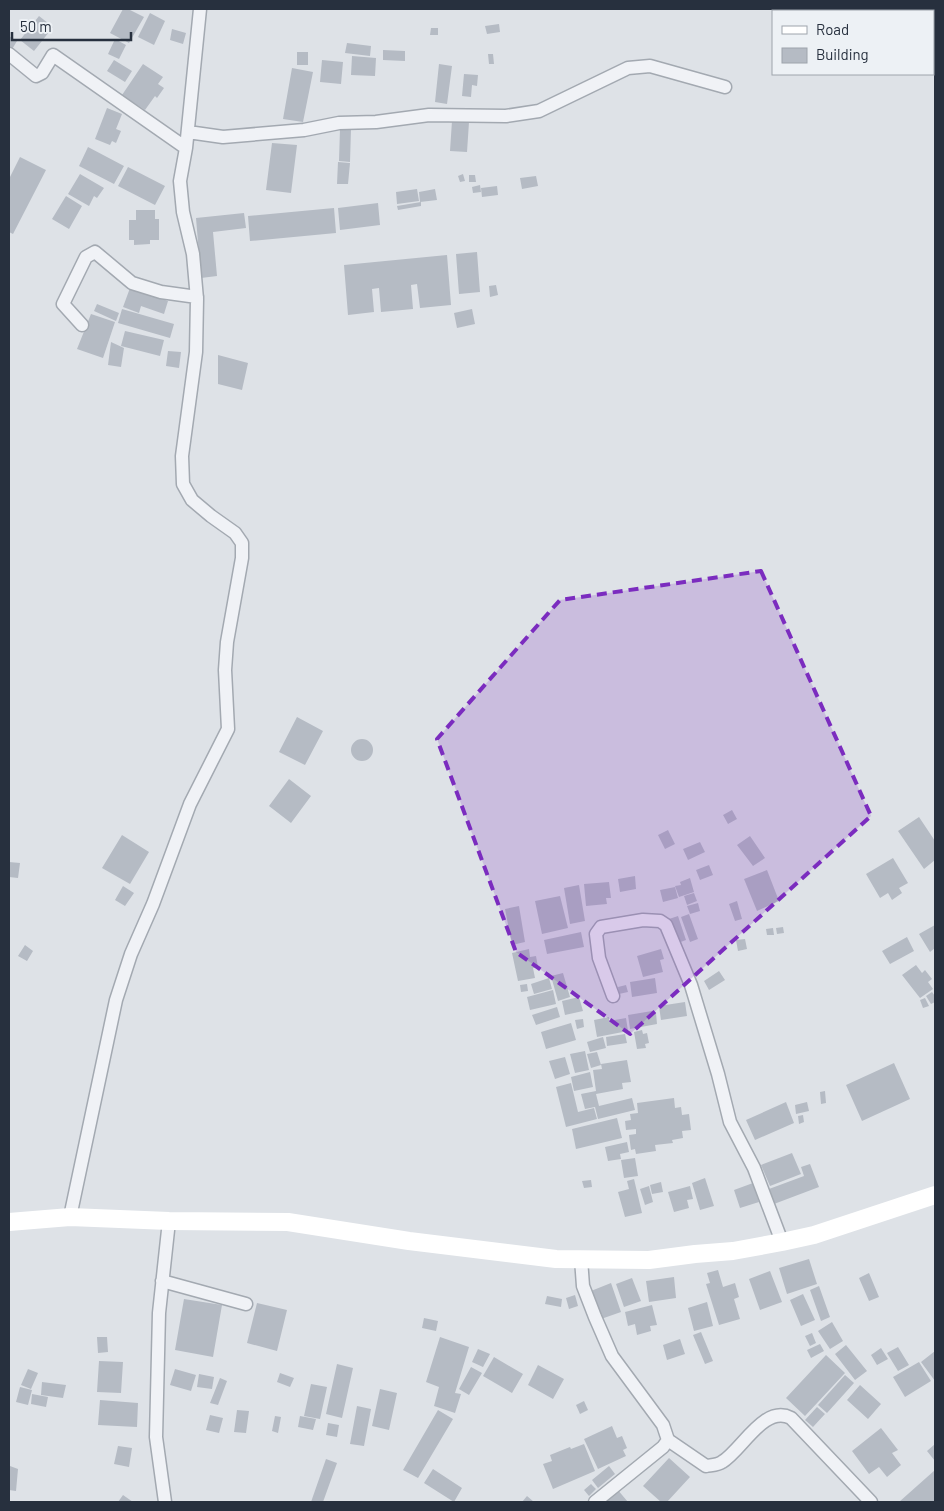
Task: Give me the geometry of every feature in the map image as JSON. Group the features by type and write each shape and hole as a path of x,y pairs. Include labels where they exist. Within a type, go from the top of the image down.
{"street":[{"path":"70,1217 116,1000 190,804 228,729 227,642 242,558 242,543 235,533 192,500 183,484 182,456 196,352 197,297 193,254 183,212 180,181 188,132 200,9"},
{"path":"9,54 36,76 42,73 53,55 186,148"},
{"path":"188,132 224,137 304,130 339,123 376,122 429,115 506,116 539,110 628,68 650,66 725,87"},
{"path":"82,325 63,304 86,257 95,252 132,282 161,292 197,297"},
{"path":"613,996 599,958 596,934 601,927 643,920 660,921 666,925 691,985 718,1074 730,1122 754,1168 782,1242"},
{"path":"9,1222 70,1217 169,1222 288,1222 409,1241 556,1259 649,1260 733,1251 814,1235 935,1196"},
{"path":"165,1502 156,1437 159,1313 169,1222"},
{"path":"581,1259 584,1286 594,1317 612,1356 663,1425 668,1440 706,1466 721,1464 770,1416 784,1414 791,1418 871,1502"},
{"path":"162,1281 246,1304"},
{"path":"594,1502 663,1448 668,1440"}],"highlighted area":[{"path":"761,571 871,816 630,1034 516,952 437,739 560,600"}],"building":[{"path":"123,9 128,9 144,17 129,43 110,33"},
{"path":"150,13 165,21 154,45 138,37"},
{"path":"39,16 53,27 34,51 20,40"},
{"path":"499,24 500,32 487,34 485,26"},
{"path":"431,28 438,28 438,35 430,35"},
{"path":"172,29 186,33 183,44 170,40"},
{"path":"9,36 17,41 11,51 9,49"},
{"path":"115,39 126,45 119,59 108,54"},
{"path":"347,43 371,46 370,56 345,53"},
{"path":"383,50 405,51 405,61 383,60"},
{"path":"297,52 308,52 308,65 297,65"},
{"path":"488,54 493,54 494,64 489,64"},
{"path":"352,56 376,58 375,76 351,75"},
{"path":"114,60 132,71 125,82 107,71"},
{"path":"322,60 343,62 341,84 320,82"},
{"path":"143,64 163,77 158,84 164,88 157,98 155,96 145,110 122,95"},
{"path":"439,64 452,66 447,104 435,102"},
{"path":"292,68 313,72 303,122 283,119"},
{"path":"464,74 478,75 477,86 472,85 471,97 462,96"},
{"path":"107,108 122,114 116,129 121,131 116,143 112,141 110,145 95,139"},
{"path":"452,121 469,122 467,152 450,151"},
{"path":"340,129 351,129 350,162 339,161"},
{"path":"272,143 297,145 291,193 266,190"},
{"path":"88,147 124,166 114,184 79,166"},
{"path":"20,157 46,170 13,234 9,232 9,179"},
{"path":"338,162 350,163 348,184 337,184"},
{"path":"128,167 165,186 155,205 118,186"},
{"path":"80,174 104,188 97,198 94,196 89,206 68,194"},
{"path":"463,174 465,181 460,182 458,176"},
{"path":"469,175 475,175 476,182 469,182"},
{"path":"536,176 538,186 522,189 520,178"},
{"path":"480,185 481,192 473,193 472,187"},
{"path":"497,186 498,195 482,197 481,188"},
{"path":"417,189 419,201 397,204 396,192"},
{"path":"435,189 437,200 420,202 419,192"},
{"path":"66,196 82,206 69,229 52,219"},
{"path":"421,202 421,206 398,210 397,206"},
{"path":"378,203 380,225 340,230 338,208"},
{"path":"334,208 336,233 250,241 248,216"},
{"path":"136,210 155,210 155,219 159,219 159,240 150,240 150,244 134,245 134,240 129,240 129,220 136,220"},
{"path":"244,213 246,228 213,232 217,276 201,278 196,218"},
{"path":"477,252 480,292 459,294 456,254"},
{"path":"447,255 451,305 420,308 417,284 411,285 413,309 381,312 379,288 372,289 374,312 348,315 344,265"},
{"path":"496,285 498,295 490,297 489,286"},
{"path":"130,288 168,301 164,314 141,306 139,313 123,307"},
{"path":"97,304 119,313 116,321 94,311"},
{"path":"122,309 174,324 170,338 118,323"},
{"path":"472,309 475,324 457,328 454,313"},
{"path":"91,314 115,322 103,358 77,349"},
{"path":"125,331 164,340 160,356 121,346"},
{"path":"111,342 124,348 121,367 108,365"},
{"path":"168,351 181,352 179,368 166,366"},
{"path":"218,355 248,363 242,390 218,384"},
{"path":"297,717 323,731 305,765 279,752"},
{"path":"362,739 370,742 373,750 370,758 362,761 354,758 351,750 354,742"},
{"path":"289,779 311,796 291,823 269,806"},
{"path":"732,810 737,819 728,824 723,815"},
{"path":"919,817 935,841 935,860 924,869 898,831"},
{"path":"668,830 675,844 665,849 658,835"},
{"path":"122,835 149,852 130,884 102,868"},
{"path":"750,836 765,858 753,866 737,845"},
{"path":"700,842 705,852 688,860 683,849"},
{"path":"893,858 908,883 899,888 902,893 892,900 888,893 880,898 866,874"},
{"path":"9,862 20,863 18,878 9,877"},
{"path":"709,865 713,875 700,880 696,870"},
{"path":"767,870 779,901 757,911 744,879"},
{"path":"635,876 636,889 620,892 618,879"},
{"path":"690,878 694,892 679,897 675,886 681,885 680,882"},
{"path":"609,882 611,898 606,898 607,904 586,906 584,884"},
{"path":"579,885 585,921 570,924 564,888"},
{"path":"123,886 134,893 125,906 115,900"},
{"path":"675,887 678,898 663,902 660,890"},
{"path":"694,893 697,901 687,905 684,896"},
{"path":"560,896 568,928 542,934 535,901"},
{"path":"737,901 742,919 735,921 729,904"},
{"path":"698,903 700,911 690,914 687,906"},
{"path":"519,906 525,942 512,945 505,909"},
{"path":"689,914 698,939 690,942 681,917"},
{"path":"678,916 686,940 678,943 669,919"},
{"path":"935,925 935,948 930,952 919,934"},
{"path":"783,927 784,933 777,934 776,928"},
{"path":"773,928 774,935 767,935 766,929"},
{"path":"581,932 584,947 547,954 544,940"},
{"path":"907,937 914,951 890,964 882,951"},
{"path":"745,939 747,949 738,951 736,940"},
{"path":"25,945 33,951 27,961 18,956"},
{"path":"529,949 530,957 536,956 538,967 533,968 535,978 518,981 512,953"},
{"path":"661,949 664,959 660,960 663,972 643,977 637,956"},
{"path":"916,965 922,973 925,970 932,979 928,982 933,989 920,998 902,975"},
{"path":"719,971 725,980 709,990 704,981"},
{"path":"563,973 570,997 558,1001 551,976"},
{"path":"549,978 552,989 534,994 531,984"},
{"path":"655,978 657,993 632,997 630,982"},
{"path":"527,984 528,991 521,992 520,985"},
{"path":"626,985 628,992 619,994 618,987"},
{"path":"553,990 556,1004 530,1010 527,997"},
{"path":"932,992 935,996 935,1002 931,1004 926,996"},
{"path":"579,997 583,1011 565,1015 562,1001"},
{"path":"925,998 929,1006 923,1008 920,1000"},
{"path":"685,1002 687,1016 661,1020 659,1006"},
{"path":"557,1007 560,1017 536,1025 532,1015"},
{"path":"652,1011 652,1014 656,1013 657,1024 630,1029 628,1015"},
{"path":"609,1017 609,1021 626,1018 628,1031 597,1037 594,1020"},
{"path":"583,1019 584,1027 577,1029 575,1020"},
{"path":"571,1023 576,1040 546,1049 541,1032"},
{"path":"642,1030 643,1034 647,1033 649,1043 645,1044 646,1048 637,1049 634,1032"},
{"path":"625,1034 627,1043 607,1046 606,1037"},
{"path":"603,1037 606,1048 590,1052 587,1042"},
{"path":"585,1051 589,1070 575,1073 570,1054"},
{"path":"597,1052 601,1065 591,1068 587,1054"},
{"path":"565,1057 570,1074 555,1079 549,1061"},
{"path":"627,1060 631,1082 622,1083 623,1089 596,1094 599,1106 632,1098 635,1110 598,1119 595,1107 585,1109 581,1094 596,1091 593,1070 602,1069 601,1064"},
{"path":"894,1063 910,1099 862,1121 846,1085"},
{"path":"590,1072 593,1087 574,1091 571,1077"},
{"path":"571,1083 578,1112 594,1108 597,1119 566,1127 556,1087"},
{"path":"825,1091 826,1103 821,1104 820,1092"},
{"path":"674,1098 675,1108 681,1107 682,1115 689,1114 691,1130 682,1131 683,1138 672,1140 673,1143 655,1145 656,1151 636,1154 635,1149 631,1150 629,1135 636,1134 636,1129 626,1130 625,1121 631,1120 630,1114 638,1113 637,1103"},
{"path":"786,1102 794,1123 755,1140 746,1120"},
{"path":"807,1102 809,1111 796,1114 795,1105"},
{"path":"803,1115 804,1122 799,1124 798,1116"},
{"path":"617,1118 622,1138 576,1149 572,1129"},
{"path":"627,1142 629,1152 620,1154 621,1159 608,1161 605,1147"},
{"path":"792,1153 801,1174 770,1186 761,1165"},
{"path":"635,1158 638,1176 624,1178 621,1160"},
{"path":"810,1164 819,1187 774,1204 769,1189 804,1176 801,1167"},
{"path":"705,1178 714,1206 700,1210 692,1183"},
{"path":"634,1179 642,1213 625,1217 618,1192 629,1189 627,1181"},
{"path":"591,1180 592,1187 584,1188 582,1181"},
{"path":"661,1182 663,1192 652,1194 650,1185"},
{"path":"753,1183 759,1202 740,1208 734,1190"},
{"path":"649,1186 653,1202 645,1205 640,1189"},
{"path":"690,1186 693,1199 687,1200 689,1208 674,1212 668,1192"},
{"path":"809,1259 817,1284 787,1294 779,1268"},
{"path":"718,1270 723,1287 735,1283 739,1297 734,1299 740,1319 719,1325 706,1284 710,1283 707,1273"},
{"path":"770,1271 782,1302 760,1310 749,1279"},
{"path":"869,1273 879,1297 869,1301 859,1278"},
{"path":"674,1277 676,1298 649,1302 646,1281"},
{"path":"632,1278 641,1301 624,1307 616,1284"},
{"path":"611,1283 621,1312 601,1319 591,1291"},
{"path":"819,1286 830,1317 821,1321 810,1290"},
{"path":"803,1294 815,1320 801,1326 790,1300"},
{"path":"575,1295 578,1306 569,1309 566,1298"},
{"path":"547,1296 562,1299 561,1307 545,1304"},
{"path":"184,1299 222,1305 213,1357 175,1350"},
{"path":"707,1302 713,1326 694,1331 688,1308"},
{"path":"257,1303 287,1310 277,1351 247,1343"},
{"path":"652,1305 657,1325 650,1326 651,1331 637,1335 635,1324 628,1326 625,1312"},
{"path":"424,1318 438,1321 436,1331 422,1328"},
{"path":"832,1322 843,1341 830,1349 818,1331"},
{"path":"701,1332 713,1361 705,1364 693,1335"},
{"path":"812,1333 816,1343 810,1346 805,1336"},
{"path":"97,1337 107,1337 108,1352 98,1353"},
{"path":"440,1337 469,1347 455,1393 461,1394 455,1413 434,1406 439,1387 426,1382"},
{"path":"680,1339 685,1354 667,1360 663,1345"},
{"path":"820,1344 824,1351 811,1358 807,1350"},
{"path":"846,1345 867,1371 855,1380 835,1354"},
{"path":"898,1347 909,1365 898,1371 887,1353"},
{"path":"881,1348 888,1359 877,1365 871,1355"},
{"path":"478,1349 490,1354 483,1367 472,1362"},
{"path":"935,1351 935,1381 921,1362"},
{"path":"826,1355 845,1373 805,1416 786,1398"},
{"path":"494,1357 523,1374 512,1393 483,1376"},
{"path":"99,1361 123,1362 121,1393 97,1392"},
{"path":"919,1362 931,1381 905,1397 893,1377"},
{"path":"337,1364 353,1368 342,1418 326,1414"},
{"path":"538,1365 564,1379 553,1399 528,1385"},
{"path":"471,1367 482,1373 469,1395 459,1389"},
{"path":"28,1369 38,1373 31,1389 21,1385"},
{"path":"175,1369 196,1375 191,1391 170,1385"},
{"path":"280,1373 294,1378 290,1387 277,1382"},
{"path":"199,1374 214,1377 212,1389 197,1387"},
{"path":"845,1375 854,1383 827,1413 818,1405"},
{"path":"220,1378 227,1381 218,1405 210,1403"},
{"path":"42,1382 66,1385 63,1398 41,1395"},
{"path":"311,1384 327,1387 320,1419 304,1416"},
{"path":"860,1385 881,1404 868,1419 847,1400"},
{"path":"20,1387 32,1390 28,1405 16,1402"},
{"path":"380,1389 397,1393 389,1430 372,1426"},
{"path":"32,1394 48,1397 46,1407 31,1404"},
{"path":"100,1400 138,1403 137,1427 98,1425"},
{"path":"584,1401 588,1410 580,1414 576,1405"},
{"path":"357,1406 371,1409 364,1446 350,1444"},
{"path":"817,1407 825,1414 813,1427 805,1420"},
{"path":"237,1410 249,1411 246,1433 234,1432"},
{"path":"438,1410 453,1419 418,1478 403,1470"},
{"path":"210,1415 223,1418 219,1433 206,1430"},
{"path":"275,1416 281,1417 278,1433 272,1431"},
{"path":"300,1416 316,1419 313,1430 298,1427"},
{"path":"328,1423 339,1425 337,1437 326,1435"},
{"path":"612,1426 617,1438 622,1436 627,1448 623,1450 626,1456 598,1469 584,1439"},
{"path":"881,1428 898,1450 892,1453 901,1465 887,1477 879,1467 869,1474 852,1451"},
{"path":"584,1444 595,1471 553,1489 543,1464 552,1461 550,1455"},
{"path":"935,1444 935,1461 927,1451"},
{"path":"118,1446 132,1448 129,1467 114,1464"},
{"path":"669,1458 690,1477 667,1502 661,1502 643,1486"},
{"path":"326,1459 337,1463 323,1502 311,1502"},
{"path":"10,1466 18,1469 16,1491 9,1490"},
{"path":"609,1466 615,1474 598,1488 592,1480"},
{"path":"433,1469 462,1488 454,1502 424,1483"},
{"path":"935,1470 935,1500 933,1502 899,1502"},
{"path":"591,1484 596,1489 589,1496 584,1490"},
{"path":"617,1489 628,1502 601,1502"},
{"path":"123,1495 133,1502 118,1502"},
{"path":"527,1496 534,1502 522,1502"}]}
